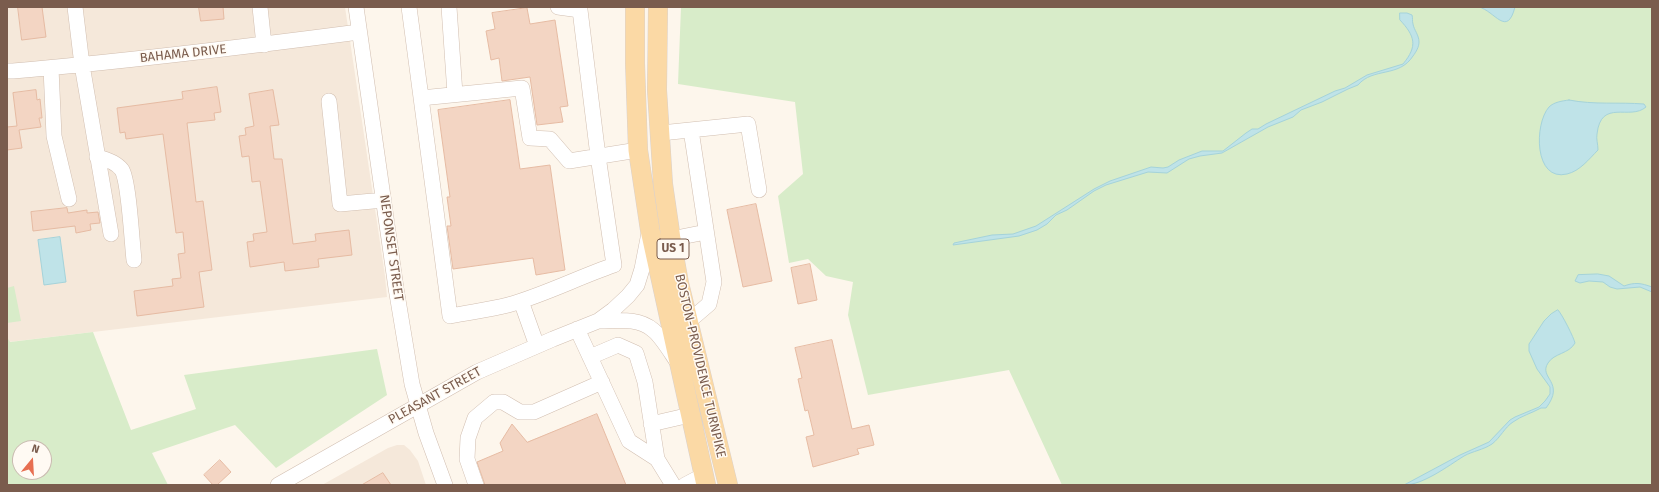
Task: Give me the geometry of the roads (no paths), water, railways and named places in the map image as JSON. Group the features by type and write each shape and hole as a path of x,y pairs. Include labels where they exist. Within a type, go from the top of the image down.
{"main road":[{"name":"BOSTON-PROVIDENCE TURNPIKE","path":"635,7 638,150 650,230 678,363 705,480"},
{"name":"BOSTON-PROVIDENCE TURNPIKE","path":"658,7 658,90 663,184 671,239 688,322 728,485"}],"street":[{"path":"75,7 82,65 111,234"},
{"path":"260,7 264,45"},
{"name":"NEPONSET STREET","path":"356,7 396,288 412,384 417,406 445,485"},
{"path":"409,7 450,316 506,306 614,265 598,156 580,10 558,7"},
{"path":"449,7 455,94"},
{"name":"BAHAMA DRIVE","path":"7,71 13,72 264,45 360,32"},
{"path":"51,68 54,136 69,199"},
{"path":"421,98 522,88 530,138 550,139 569,161 638,150"},
{"path":"329,101 340,204 384,200"},
{"path":"661,133 748,124 759,190"},
{"path":"688,322 709,304 714,282 691,130"},
{"path":"98,157 106,159 116,165 125,176 134,260"},
{"name":"PLEASANT STREET","path":"284,483 477,372 598,321 613,310 637,285 650,230"},
{"path":"671,239 706,232"},
{"path":"521,301 537,346"},
{"name":"PLEASANT STREET","path":"598,321 631,320 643,324 653,330 678,363"},
{"path":"577,329 629,441 657,459"},
{"path":"590,356 618,345 636,353 645,382 657,459 673,485"},
{"path":"476,485 467,459 468,438 475,418 494,402 503,402 520,412 534,412 602,382"},
{"path":"651,424 690,415"},
{"path":"685,485 705,480"}],"water":[{"path":"1479,7 1515,7 1512,16 1508,21 1504,22 1485,9"},
{"path":"1400,13 1412,15 1419,42 1413,56 1401,67 1364,79 1358,85 1301,110 1293,117 1268,127 1222,153 1189,159 1167,173 1148,172 1106,185 1094,191 1067,210 1056,215 1047,224 1037,230 1019,236 953,245 954,243 992,235 1013,234 1036,226 1094,189 1110,181 1151,167 1168,167 1179,160 1202,151 1223,151 1252,129 1258,129 1335,91 1345,88 1367,75 1403,64 1411,52 1413,41 1409,31 1400,20"},
{"path":"1569,100 1644,104 1646,107 1639,111 1610,113 1604,117 1600,123 1597,134 1598,150 1576,170 1567,174 1556,174 1548,169 1543,161 1539,138 1541,126 1544,115 1551,105"},
{"path":"60,237 66,282 44,285 38,240"},
{"path":"1598,274 1609,276 1624,286 1641,284 1652,287 1652,292 1640,287 1617,289 1610,287 1603,282 1589,281 1580,283 1575,281 1578,275"},
{"path":"1558,310 1568,326 1575,343 1572,347 1554,357 1548,363 1546,373 1553,386 1553,392 1546,408 1541,408 1523,416 1510,424 1495,442 1489,446 1464,456 1443,470 1419,482 1404,485 1460,455 1489,442 1510,420 1539,407 1545,401 1550,394 1550,387 1537,369 1529,351 1529,344 1544,321"}]}
